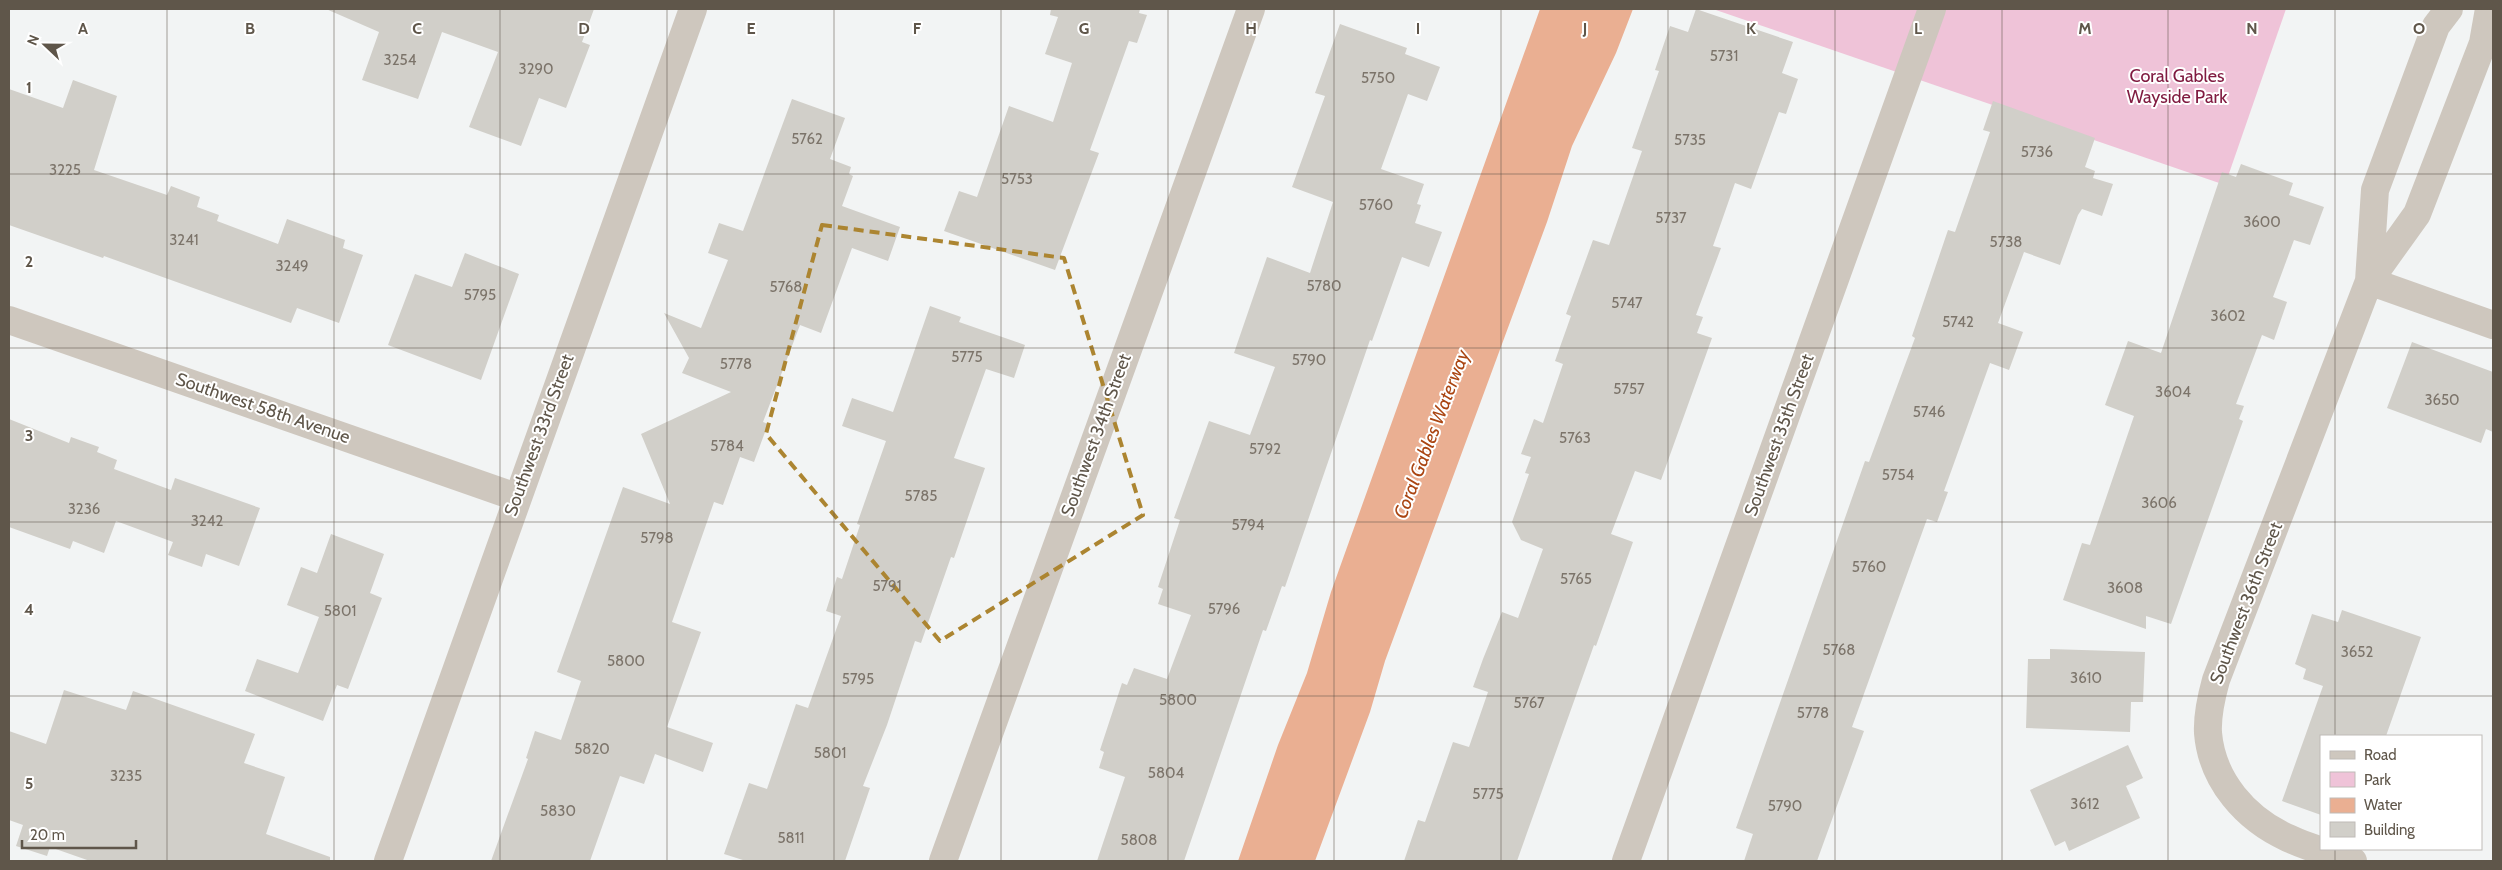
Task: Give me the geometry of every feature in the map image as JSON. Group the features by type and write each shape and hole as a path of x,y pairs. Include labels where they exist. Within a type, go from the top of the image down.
{"street":[{"name":"Southwest 33rd Street","path":"388,861 516,497 693,9"},
{"name":"Southwest 34th Street","path":"943,861 1251,9"},
{"name":"Southwest 35th Street","path":"1626,861 1932,9"},
{"name":"Southwest 36th Street","path":"2369,281 2376,190 2436,26 2449,9"},
{"name":"Southwest 36th Street","path":"2320,849 2290,839 2268,828 2249,813 2233,795 2220,776 2212,757 2208,733 2209,709 2216,680 2369,281 2417,214 2483,43 2488,9"},
{"path":"2369,281 2493,326"},
{"name":"Southwest 58th Avenue","path":"9,320 516,497"},
{"name":"Southwest 36th Street","path":"2322,850 2354,861"}],"highlighted area":[{"path":"822,225 1064,258 1143,515 940,641 766,434"}],"green space":[{"name":"Coral Gables Wayside Park","path":"1713,9 2286,9 2225,185"}],"water":[{"name":"Coral Gables Waterway","path":"1540,9 1633,9 1616,53 1572,146 1547,222 1385,661 1370,712 1315,861 1238,861 1278,745 1307,673 1331,592"}],"building":[{"path":"326,9 594,9 582,42 590,45 566,108 539,98 521,146 469,127 498,52 442,32 418,99 362,80 379,32"},
{"path":"1051,9 1140,9 1139,13 1147,15 1137,43 1129,41 1090,150 1099,153 1055,270 944,231 959,191 977,197 1009,106 1053,122 1072,63 1045,54 1058,17 1050,15"},
{"path":"1696,9 1793,42 1782,73 1798,79 1786,114 1779,112 1751,189 1735,183 1713,246 1721,248 1696,315 1703,317 1697,333 1712,338 1661,480 1635,471 1611,534 1633,542 1517,861 1404,861 1418,820 1425,822 1453,742 1469,747 1488,692 1473,687 1483,659 1502,612 1518,618 1543,549 1521,540 1512,522 1529,474 1525,473 1531,457 1521,454 1534,419 1543,423 1563,364 1555,361 1571,316 1566,314 1593,240 1609,245 1642,151 1632,148 1659,71 1655,70 1670,26 1688,32"},
{"path":"1340,24 1407,48 1405,54 1440,67 1427,101 1408,94 1381,169 1424,184 1417,204 1421,205 1415,223 1442,232 1429,267 1402,257 1372,341 1370,340 1285,587 1282,586 1266,631 1263,630 1184,861 1097,861 1125,777 1099,768 1104,752 1100,750 1122,683 1127,685 1134,668 1167,679 1191,615 1158,604 1163,589 1158,587 1180,520 1174,518 1209,421 1250,435 1275,367 1234,353 1267,257 1310,273 1333,202 1292,187 1325,96 1315,93"},
{"path":"73,80 117,96 94,170 167,195 171,186 200,197 197,207 219,215 217,221 278,244 287,219 345,240 343,248 363,255 339,323 297,308 291,323 104,256 103,258 9,225 9,89 63,108"},
{"path":"792,99 845,118 830,159 851,167 849,174 853,176 842,206 900,227 888,261 852,248 821,333 800,325 763,422 768,424 754,462 740,457 723,505 714,502 672,622 701,632 667,727 713,743 703,772 655,754 644,784 620,776 590,861 491,861 528,759 526,758 535,731 561,740 581,681 557,672 623,487 670,504 641,434 731,392 682,373 689,358 664,313 701,328 728,260 708,253 719,223 743,231"},
{"path":"1993,101 2095,138 2085,167 2095,171 2093,178 2113,184 2102,216 2082,209 2078,215 2060,265 2024,252 1998,323 2023,332 2009,370 1990,363 1944,491 1948,492 1937,522 1927,519 1852,727 1864,731 1817,861 1744,861 1753,834 1736,828 1865,461 1869,462 1915,338 1912,336 1948,230 1955,232 1990,132 1983,130"},
{"path":"2241,164 2293,183 2289,195 2324,207 2310,245 2294,240 2273,297 2287,302 2274,340 2262,335 2236,404 2244,406 2239,419 2243,421 2171,624 2146,616 2146,629 2063,600 2082,543 2090,545 2134,416 2105,405 2128,341 2161,353 2222,172 2236,177"},
{"path":"465,253 519,274 481,380 388,345 415,274 452,287"},
{"path":"930,306 961,317 959,322 1025,345 1014,378 986,369 954,458 985,468 954,558 951,557 921,643 915,641 887,725 863,786 870,788 845,861 746,861 724,854 749,783 767,789 796,704 808,708 841,616 826,611 837,577 842,579 860,525 857,524 886,441 842,426 852,398 893,412"},
{"path":"2412,342 2493,372 2493,432 2486,429 2481,443 2387,408"},
{"path":"9,419 69,443 71,437 99,447 97,452 117,460 114,469 171,490 175,478 260,508 239,566 206,554 202,567 168,555 173,542 116,521 104,553 73,541 70,549 9,527"},
{"path":"331,534 384,554 370,593 382,598 348,689 337,685 323,721 245,691 257,659 298,673 319,617 287,605 301,567 317,573"},
{"path":"2342,610 2421,637 2386,735 2320,735 2320,815 2282,801 2323,686 2303,679 2306,669 2295,664 2312,614 2338,622"},
{"path":"2050,649 2145,652 2143,702 2131,702 2130,732 2026,728 2028,659 2050,659"},
{"path":"64,690 126,710 133,691 255,734 244,763 285,777 266,834 330,857 330,861 90,861 50,847 47,856 16,846 23,825 9,820 9,731 46,744"},
{"path":"2128,745 2143,778 2126,786 2140,818 2069,851 2065,841 2055,846 2030,790"}]}
